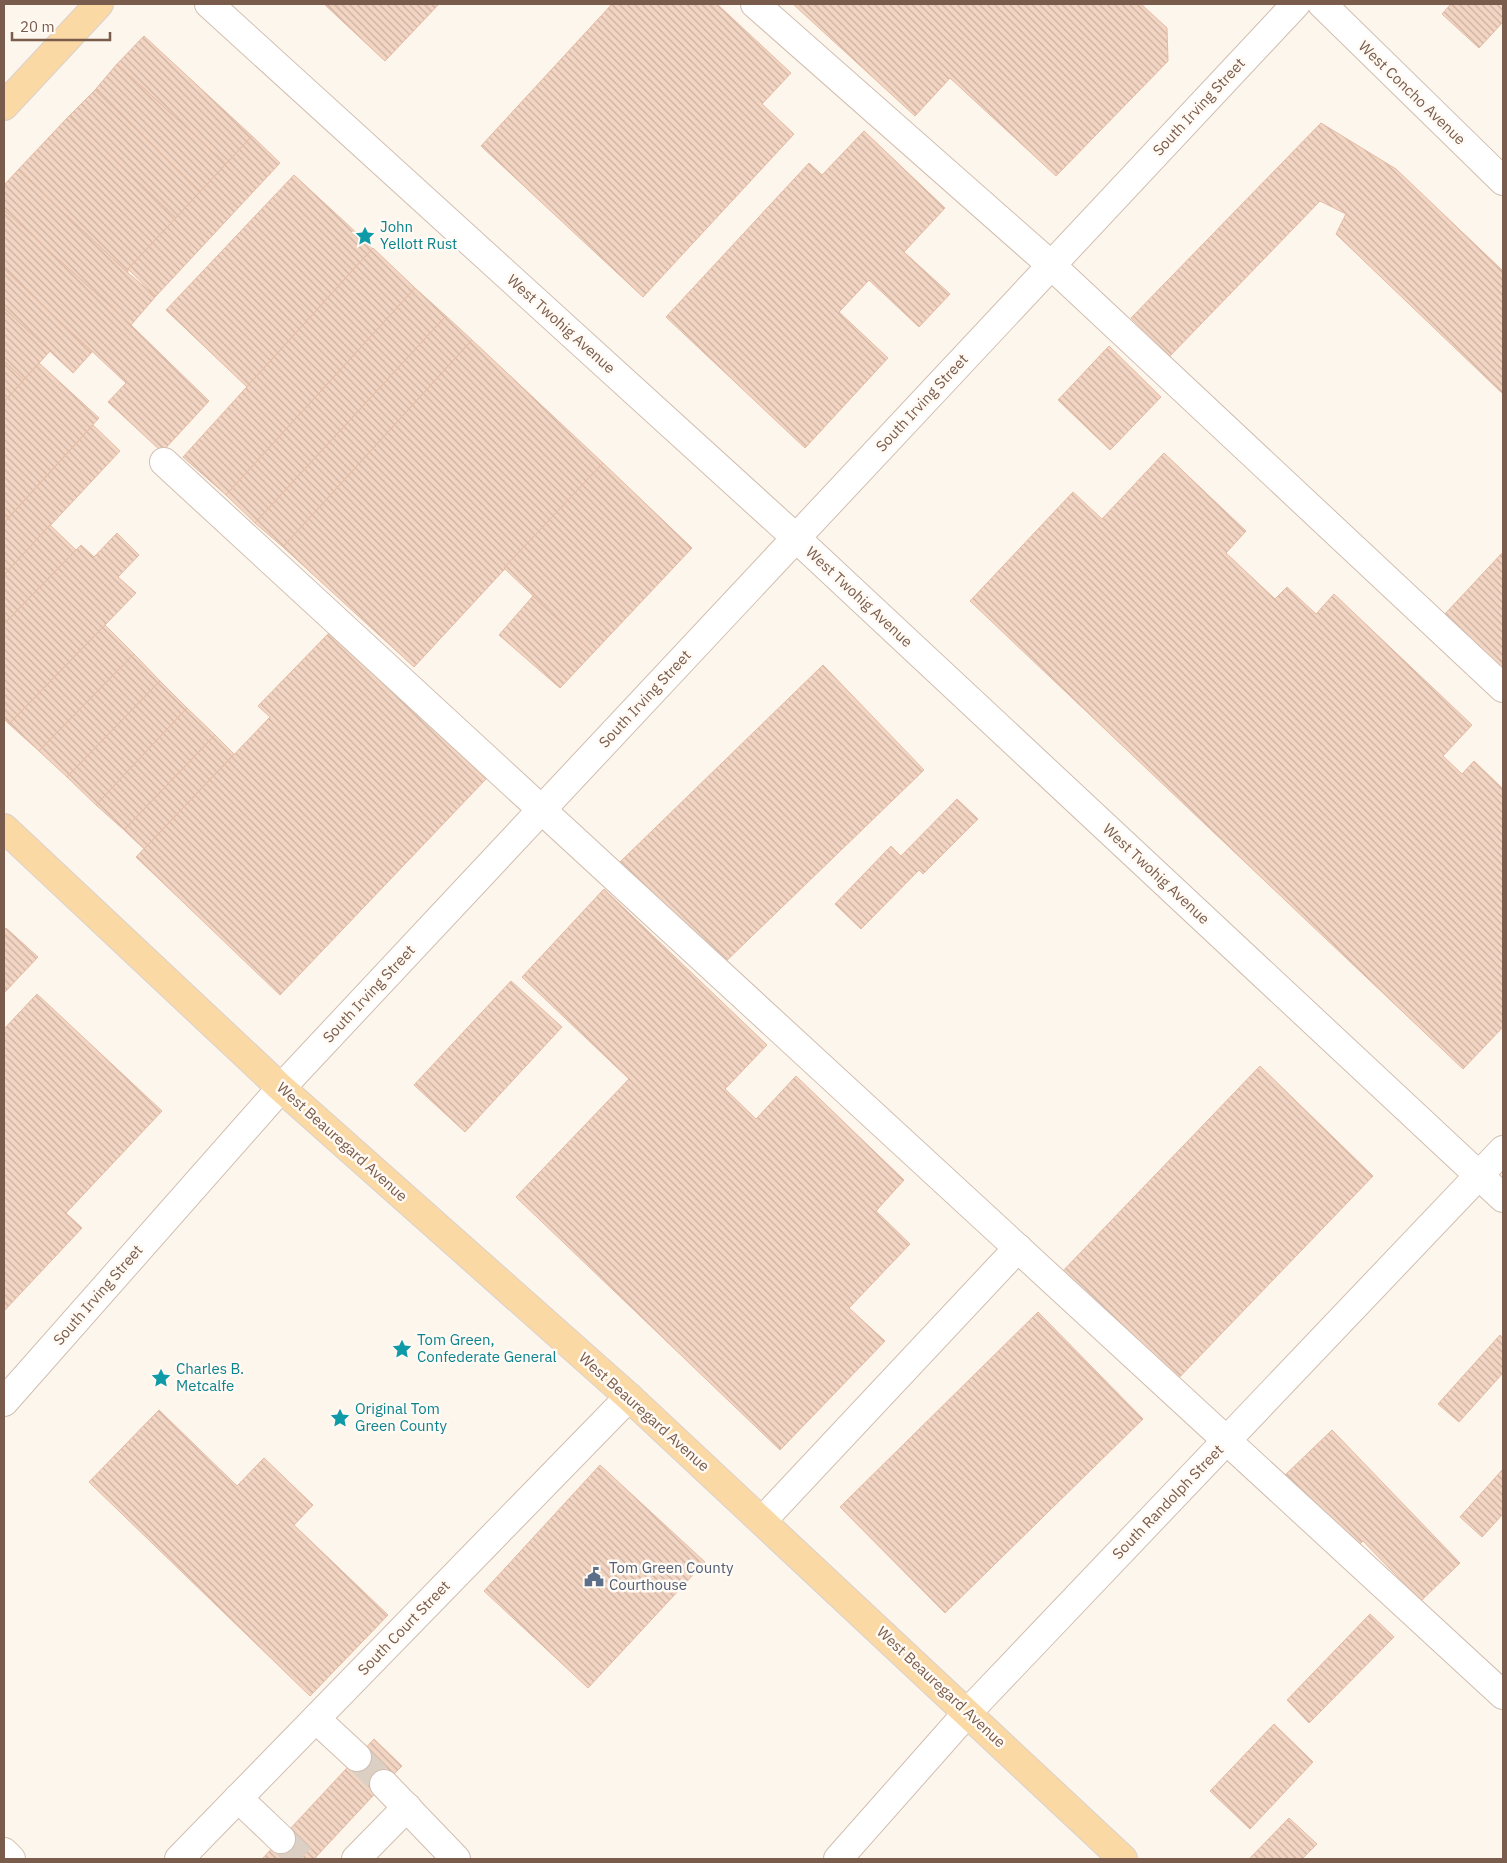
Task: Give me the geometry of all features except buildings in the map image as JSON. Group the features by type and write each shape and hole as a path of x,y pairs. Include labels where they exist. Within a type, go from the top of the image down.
{"main road":[{"path":"4,106 99,4"},
{"name":"West Beauregard Avenue","path":"6,834 281,1088 629,1397 1123,1859"}],"street":[{"name":"West Twohig Avenue","path":"209,4 796,538 1503,1198"},
{"path":"755,4 1051,265 1503,688"},
{"name":"South Irving Street","path":"5,1397 281,1088 1296,4"},
{"name":"West Concho Avenue","path":"1322,4 1503,181"},
{"path":"164,462 1503,1695"},
{"name":"South Randolph Street","path":"838,1859 968,1712 1503,1150"},
{"path":"762,1521 1018,1248"},
{"name":"South Court Street","path":"178,1859 629,1397"},
{"path":"316,1719 357,1756"},
{"path":"384,1784 456,1859"},
{"path":"238,1798 281,1839"},
{"path":"356,1859 407,1807"},
{"path":"4,1852 12,1859"}],"tunnel":[{"path":"357,1757 384,1784"},
{"path":"281,1839 302,1859"}],"place":[{"name":"John Yellott Rust","path":"365,236"},
{"name":"Tom Green, Confederate General","path":"402,1349"},
{"name":"Charles B. Metcalfe","path":"161,1378"},
{"name":"Original Tom Green County","path":"340,1418"},
{"name":"Tom Green County Courthouse","path":"594,1577"}]}
